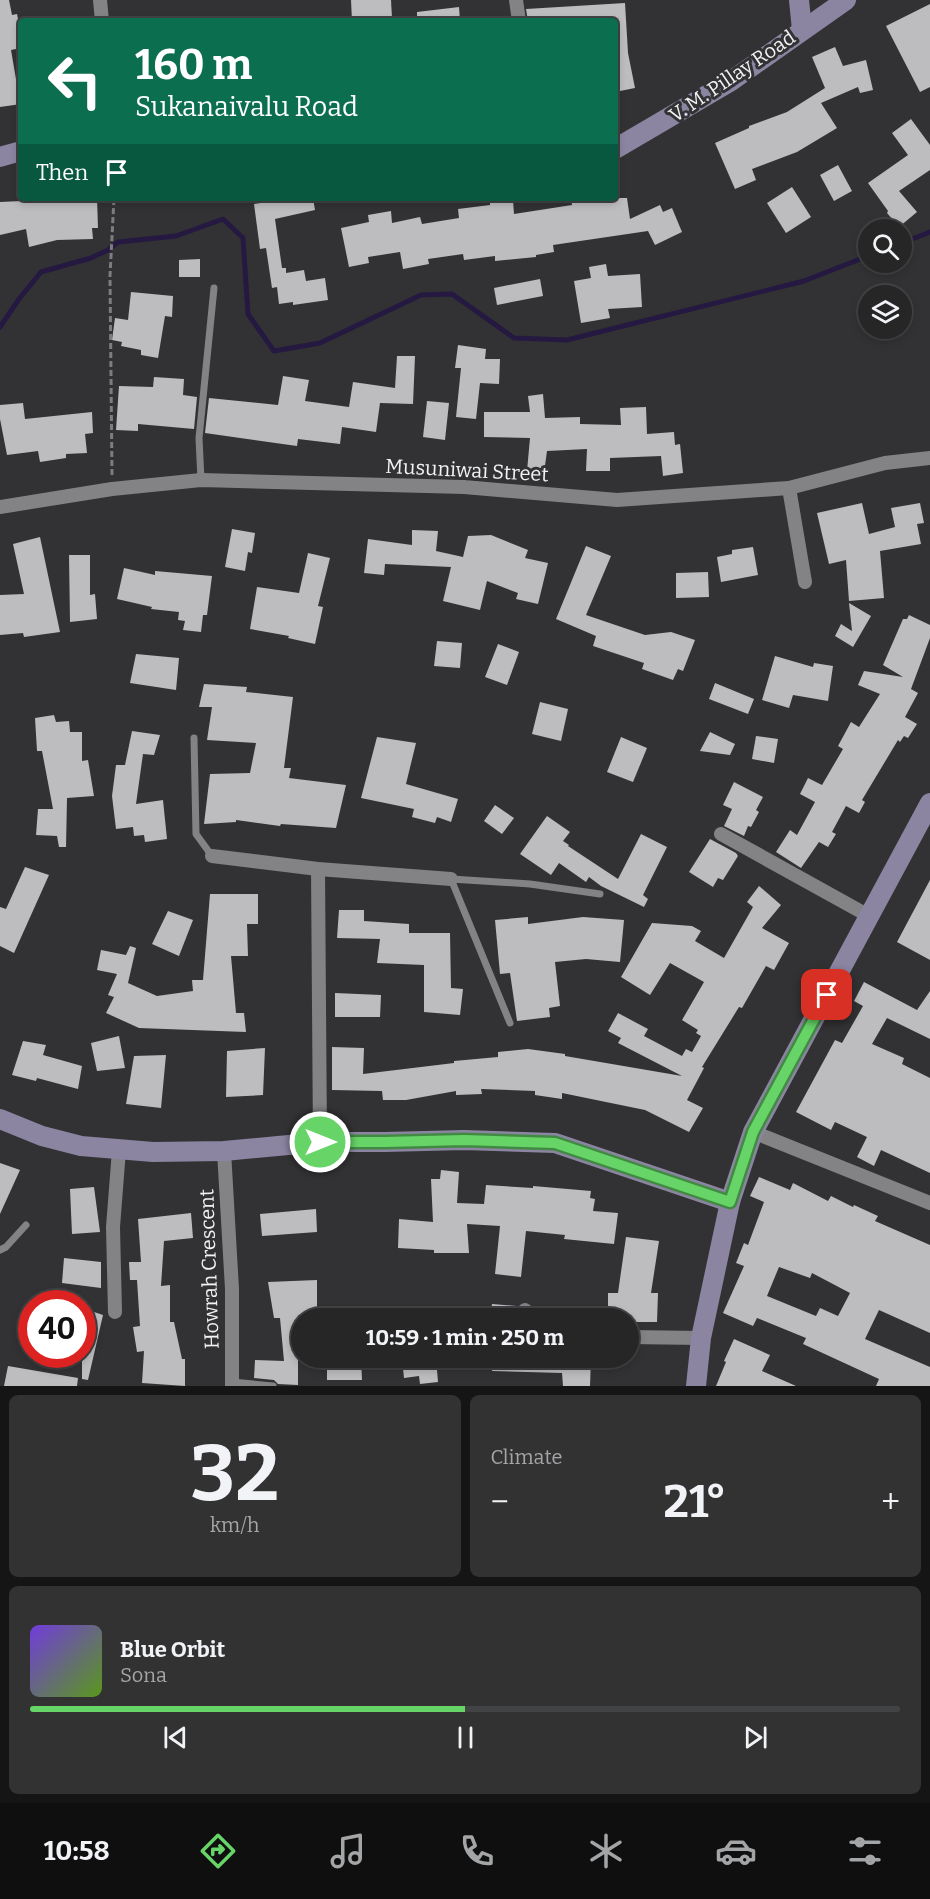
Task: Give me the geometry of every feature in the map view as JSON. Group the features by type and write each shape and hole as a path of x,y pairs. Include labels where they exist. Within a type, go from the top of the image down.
{"main road":[{"path":"799,0 802,30"},
{"name":"V. M. Pillay Road","path":"618,147 731,81 846,0"},
{"path":"0,157 18,152"},
{"path":"696,1386 701,1338 730,1202 753,1132 930,803"},
{"path":"0,1119 42,1136 81,1146 153,1152 224,1151 320,1142 464,1140 555,1143 730,1202"}],"street":[{"path":"100,0 102,18"},
{"path":"516,0 519,18"},
{"name":"Musuniwai Street","path":"0,507 112,489 201,480 464,487 617,500 789,489 885,463 930,458"},
{"path":"789,489 805,582"},
{"path":"721,834 869,916"},
{"path":"212,856 318,869 451,879"},
{"path":"318,869 320,1142"},
{"path":"753,1132 930,1203"},
{"path":"115,1312 113,1227 119,1150"},
{"name":"Howrah Crescent","path":"224,1151 232,1289 232,1384"},
{"path":"639,1337 701,1338"}],"lane":[{"path":"201,480 200,438 214,288"},
{"path":"194,738 196,834 212,856"},
{"path":"510,1023 451,879 530,884 600,894"},
{"path":"0,1250 26,1225"},
{"path":"232,1384 273,1386"}],"path":[{"path":"112,489 110,276 114,201"}],"building":[{"path":"0,0 9,0 12,15 17,14 18,19 18,49 11,50 18,85 18,104 0,107"},
{"path":"351,0 391,0 392,18 352,18"},
{"path":"625,3 628,53 635,88 620,91 618,18 528,18 526,9"},
{"path":"930,4 930,87 920,92 886,26"},
{"path":"459,7 460,18 417,18 417,12"},
{"path":"835,47 843,66 866,60 873,90 860,93 858,87 821,103 837,128 797,152 752,169 756,180 735,189 715,143 749,126 787,112 825,88 812,57"},
{"path":"911,119 930,145 930,170 899,191 917,212 909,219 892,219 868,183 908,155 892,133"},
{"path":"838,165 852,191 834,201 820,175"},
{"path":"792,187 811,217 786,233 767,203"},
{"path":"618,198 627,198 630,219 660,205 663,212 672,208 682,232 655,245 648,231 553,245 554,252 536,255 536,257 495,261 495,256 464,260 463,254 428,259 429,264 403,269 400,252 368,257 369,263 349,267 341,228 369,222 368,215 391,211 392,223 420,217 422,224 459,218 458,209 490,205 490,202 513,201 514,214 572,205 571,201 618,201"},
{"path":"97,201 98,228 92,228 93,239 57,240 29,247 26,229 0,235 0,202"},
{"path":"274,201 314,201 315,210 275,219 282,268 286,268 286,273 304,270 306,281 325,278 328,300 293,305 293,302 279,304 277,287 272,288 266,248 260,249 254,204"},
{"path":"200,259 200,277 179,277 179,260"},
{"path":"606,264 608,276 640,274 642,307 608,309 610,318 581,323 574,281 591,278 589,267"},
{"path":"540,279 543,296 497,305 494,288"},
{"path":"131,292 173,296 172,317 165,316 158,358 141,355 141,350 121,346 122,342 112,340 115,318 128,320"},
{"path":"458,345 486,349 485,359 500,359 499,384 480,383 476,419 456,417 461,368 455,368"},
{"path":"397,356 415,356 413,404 380,403 376,432 342,427 340,444 298,439 297,446 205,433 209,398 278,405 283,376 309,380 305,401 349,407 353,382 395,388"},
{"path":"154,377 184,379 183,395 197,397 194,429 138,424 138,431 116,430 119,386 153,387"},
{"path":"543,394 545,418 580,417 580,424 621,425 620,408 646,407 647,434 674,432 675,445 680,444 683,473 663,476 661,456 610,458 610,471 586,471 587,449 547,451 544,473 527,471 530,438 484,437 484,412 530,412 528,396"},
{"path":"427,401 449,403 445,440 423,437"},
{"path":"23,403 25,419 92,412 93,433 85,434 87,453 66,454 66,458 40,462 38,451 7,455 0,419 0,405"},
{"path":"862,503 869,534 895,527 891,508 920,503 924,523 917,524 921,544 880,551 884,598 849,601 846,560 829,564 817,513"},
{"path":"232,529 255,533 252,553 248,552 245,571 225,567"},
{"path":"412,530 438,531 436,551 463,557 468,536 491,535 528,550 525,558 548,563 538,604 516,599 518,593 487,581 480,610 443,601 451,567 385,564 384,575 364,573 368,539 412,545"},
{"path":"40,537 60,632 24,637 23,633 0,635 0,595 24,594 13,544"},
{"path":"586,546 611,556 586,615 645,635 671,632 695,640 683,671 678,669 673,680 642,669 644,663 593,646 596,636 556,619"},
{"path":"753,547 758,575 721,582 717,557 732,554 732,550"},
{"path":"308,553 330,558 318,606 323,607 315,644 288,638 289,636 250,629 257,587 299,593"},
{"path":"69,555 90,555 90,595 95,594 97,619 70,622"},
{"path":"124,568 155,575 155,571 212,576 207,615 203,615 201,632 183,630 185,621 178,620 179,612 151,609 152,607 117,599"},
{"path":"708,572 709,597 676,598 676,573"},
{"path":"849,603 871,616 853,647 835,636 841,624 852,631"},
{"path":"909,615 930,625 930,638 911,689 918,693 905,717 917,724 908,738 904,736 900,742 898,740 862,800 865,802 859,813 846,806 832,832 836,834 828,847 819,842 801,868 776,852 790,830 797,835 815,802 800,794 808,778 822,785 843,749 838,746 851,722 859,727 880,694 858,685 864,671 903,677 883,665 903,619 907,619"},
{"path":"437,641 462,643 460,668 434,666"},
{"path":"498,644 519,652 507,685 485,677"},
{"path":"136,654 179,658 176,690 130,683"},
{"path":"775,656 813,667 814,663 833,666 828,701 793,695 789,708 762,700"},
{"path":"715,683 754,699 748,714 709,699"},
{"path":"204,684 247,687 246,692 293,697 284,768 291,768 289,778 346,785 336,828 281,824 280,826 236,820 236,822 204,824 210,774 250,773 256,743 207,740 212,707 199,707"},
{"path":"540,702 568,709 561,741 532,734"},
{"path":"54,715 56,722 69,721 70,732 82,732 82,761 88,760 94,796 67,798 66,847 59,847 57,836 36,835 38,809 53,809 42,751 37,751 35,718"},
{"path":"132,731 160,735 154,755 143,754 136,804 163,800 167,839 145,842 144,835 134,836 133,827 116,829 112,796 116,765 125,765"},
{"path":"710,732 735,744 730,755 700,751"},
{"path":"756,736 778,739 774,763 752,759"},
{"path":"377,737 416,743 406,784 458,799 451,822 437,817 435,823 412,817 414,809 361,798"},
{"path":"621,737 647,748 633,782 607,772"},
{"path":"734,782 763,797 756,810 759,812 751,827 748,826 744,836 724,826 732,809 723,805"},
{"path":"495,805 514,818 502,834 484,821"},
{"path":"547,816 570,832 563,841 568,846 618,879 641,834 667,847 643,895 648,899 644,907 601,886 589,877 586,882 559,863 551,875 520,854"},
{"path":"710,839 738,856 723,880 718,878 713,887 689,872"},
{"path":"25,867 49,875 14,953 0,946 0,907 6,909"},
{"path":"930,880 930,960 897,942"},
{"path":"759,886 781,905 762,928 789,943 774,970 766,966 742,1008 739,1007 702,1067 704,1068 687,1100 703,1108 689,1132 645,1110 562,1093 562,1099 535,1095 535,1091 481,1089 482,1094 456,1095 456,1091 406,1100 383,1100 382,1091 332,1090 332,1047 364,1048 363,1074 498,1057 498,1052 528,1049 682,1076 618,1043 621,1038 608,1031 618,1013 648,1029 644,1036 682,1056 686,1049 692,1052 701,1036 696,1033 698,1030 682,1020 704,982 670,963 650,995 621,977 652,923 692,926 701,931 695,941 724,958 753,907 747,902"},
{"path":"210,894 258,894 258,924 247,924 248,956 231,956 236,1013 244,1013 246,1032 139,1028 106,1013 114,997 108,995 117,974 97,970 101,950 126,955 130,946 136,948 128,983 157,996 193,991 192,980 203,980"},
{"path":"339,910 364,910 364,921 409,924 409,933 450,933 451,988 463,989 460,1015 424,1012 424,965 377,963 380,939 337,938"},
{"path":"168,911 193,920 179,956 152,944"},
{"path":"528,917 528,924 583,917 624,920 620,962 586,959 555,962 560,1006 549,1008 550,1017 517,1021 510,973 500,974 495,920"},
{"path":"864,982 917,1010 930,991 930,1039 887,1018 872,1044 904,1058 902,1064 930,1078 930,1173 881,1150 874,1166 857,1157 867,1137 835,1122 831,1130 796,1112 835,1040 842,1043 863,1006 854,1001"},
{"path":"335,993 381,995 380,1017 335,1017"},
{"path":"119,1036 125,1068 97,1071 91,1043"},
{"path":"23,1041 46,1045 43,1055 82,1066 78,1089 37,1078 36,1081 12,1075"},
{"path":"265,1048 263,1095 226,1097 227,1051"},
{"path":"166,1055 161,1108 126,1104 134,1056"},
{"path":"0,1163 20,1170 0,1214"},
{"path":"441,1170 459,1172 457,1203 484,1204 486,1185 591,1191 590,1198 595,1199 593,1211 618,1213 614,1244 564,1239 565,1235 526,1231 521,1277 495,1274 500,1226 467,1224 469,1253 434,1253 434,1250 398,1248 399,1219 433,1222 431,1179 440,1179"},
{"path":"759,1177 790,1190 793,1183 828,1201 831,1196 853,1207 854,1205 878,1216 875,1221 930,1245 930,1333 879,1310 865,1339 930,1367 930,1386 876,1386 879,1379 803,1344 806,1338 757,1318 753,1326 723,1313 744,1266 736,1263 744,1243 748,1245 764,1202 750,1196","holes":["779,1267 810,1278 812,1273 850,1293 838,1316 820,1308 816,1316 767,1296"]},
{"path":"94,1187 100,1232 72,1234 70,1189"},
{"path":"316,1209 317,1232 262,1236 260,1214"},
{"path":"191,1213 193,1238 164,1241 161,1286 170,1285 170,1322 174,1322 182,1359 185,1359 185,1386 142,1383 144,1351 137,1352 133,1327 140,1326 137,1280 130,1280 129,1262 141,1262 138,1219"},
{"path":"626,1237 659,1241 651,1293 658,1293 657,1322 639,1322 639,1308 608,1308 608,1293 618,1293"},
{"path":"64,1258 101,1262 101,1288 62,1283"},
{"path":"317,1280 317,1308 291,1308 291,1368 298,1368 298,1385 278,1384 274,1380 254,1378 255,1360 284,1361 280,1318 274,1318 268,1282"},
{"path":"492,1304 517,1306 517,1308 491,1308"},
{"path":"96,1313 103,1315 96,1345"},
{"path":"734,1339 770,1355 762,1371 796,1386 716,1386"},
{"path":"8,1366 78,1378 77,1386 4,1386"},
{"path":"82,1368 91,1368 88,1380 82,1379"},
{"path":"327,1368 361,1368 362,1380 327,1380"},
{"path":"403,1368 437,1368 438,1382 420,1384 419,1376 404,1378"},
{"path":"492,1368 591,1368 590,1386 563,1386 562,1373 492,1371"}],"waterway":[{"path":"0,327 41,272 91,258 118,242 176,236 223,219 243,238 248,314 274,351 320,343 421,295 452,294 514,338 567,340 804,281 858,260"},
{"path":"912,239 930,232"}],"route":[{"path":"320,1142 464,1140 555,1143 730,1202 753,1132 827,995"}]}
